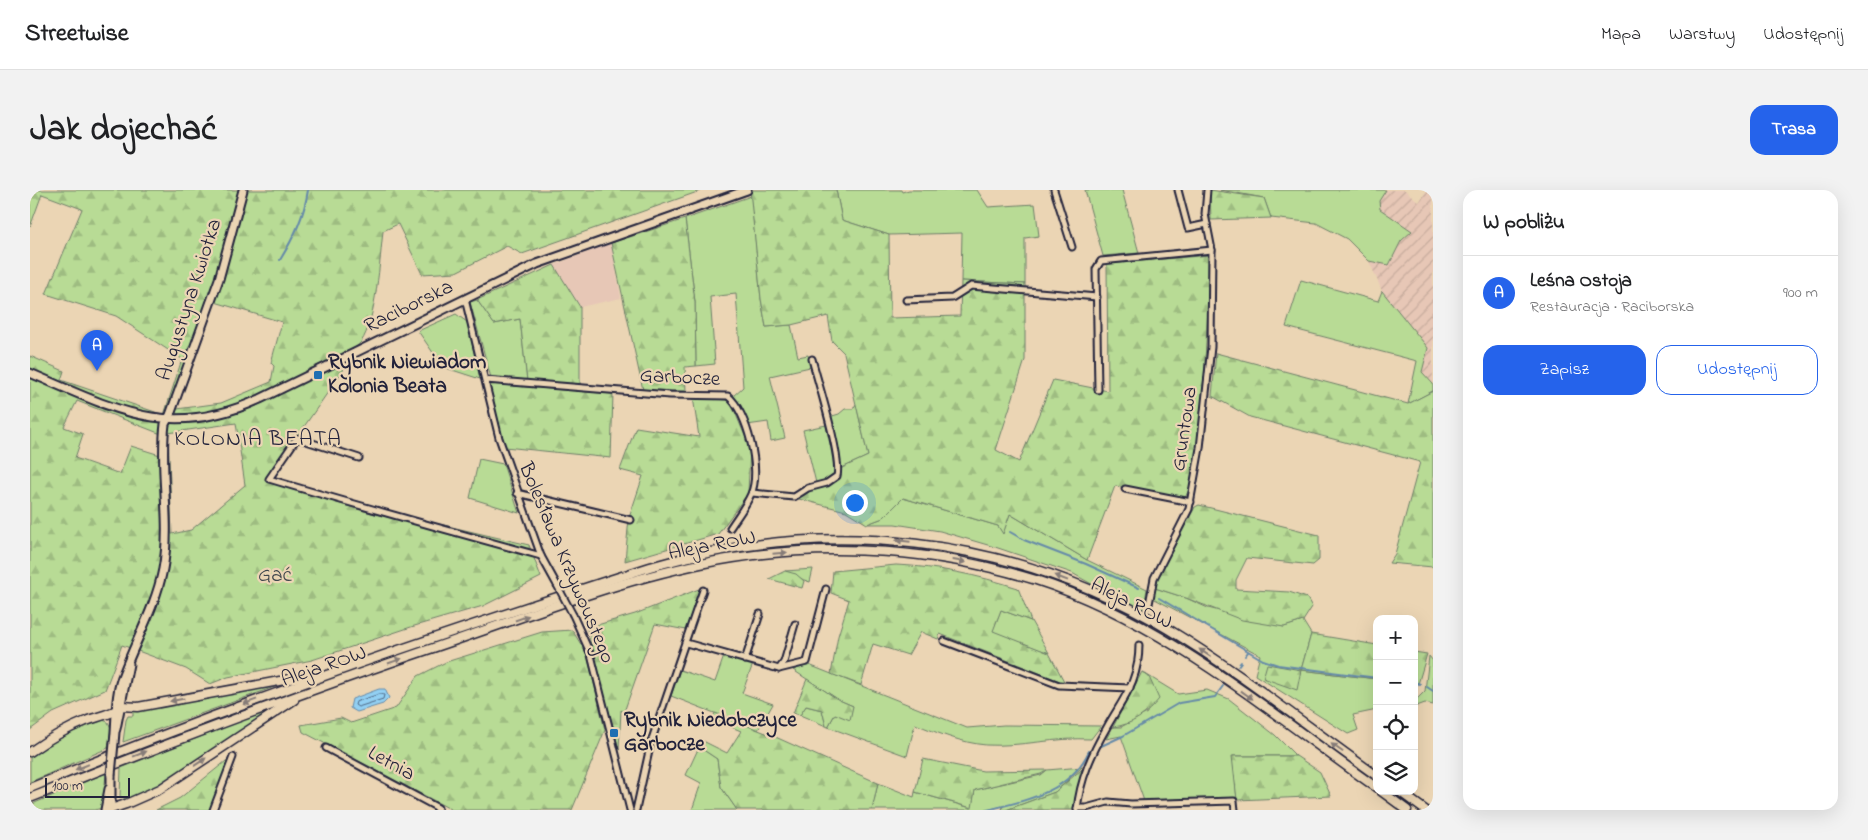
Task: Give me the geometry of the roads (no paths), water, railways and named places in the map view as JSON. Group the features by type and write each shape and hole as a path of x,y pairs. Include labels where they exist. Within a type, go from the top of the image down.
{"main road":[{"name":"Augustyna Kwiotka","path":"108,810 119,709 130,661 152,606 163,569 167,523 164,435 167,420 216,290 243,190"},
{"name":"Raciborska","path":"30,373 115,408 140,416 167,420 204,418 244,406 537,264 747,190"},
{"name":"Aleja ROW","path":"30,788 204,718 328,673 687,556 751,544 787,541 885,539 993,557 1052,575 1113,601 1193,645 1373,773"},
{"name":"Aleja ROW","path":"30,798 315,688 620,586 693,566 734,558 811,550 901,553 997,569 1037,581 1103,607 1187,653 1373,785"},
{"path":"30,752 72,727 119,709 328,673"},
{"path":"108,810 160,788 278,710 315,688"},
{"path":"1386,795 1407,810"},
{"path":"1404,795 1425,810"}],"street":[{"path":"1054,190 1072,247"},
{"path":"1178,190 1188,228 1207,224"},
{"name":"Gruntowa","path":"1149,604 1154,578 1191,502 1207,393 1211,347 1212,250 1205,214 1207,190"},
{"path":"1098,390 1096,269 1101,261 1212,250"},
{"path":"906,300 952,298 971,286 1097,297"},
{"name":"Bolesława Krzywoustego","path":"465,299 486,380 498,438 541,556 573,615 591,655 630,810"},
{"path":"752,493 794,497 808,488 826,483 837,476 839,470 835,451 812,359"},
{"name":"Garbocze","path":"486,380 670,395 728,396 735,402 754,448 752,493 730,528"},
{"path":"359,458 298,438 269,479 376,511 418,520 541,556"},
{"path":"1125,489 1191,502"},
{"path":"518,493 631,520"},
{"path":"686,643 779,669 807,662 826,589"},
{"path":"636,810 651,742 703,590"},
{"path":"745,660 760,614"},
{"path":"779,669 784,662 796,624"},
{"path":"944,641 1059,686 1130,688"},
{"path":"1139,645 1135,679 1090,759 1082,780 1077,809 1108,802 1234,801 1235,810"},
{"name":"Letnia","path":"326,748 438,809"},
{"path":"213,810 233,757"},
{"path":"1148,803 1148,810"}],"water":[{"path":"379,689 385,689 389,698 383,704 357,712 350,708 352,699"}],"waterway":[{"path":"280,260 298,226 308,190"},
{"path":"1010,532 1024,540 1086,564 1139,588"},
{"path":"1159,598 1263,660 1278,665 1373,677"},
{"path":"1245,656 1248,652"},
{"path":"1238,666 1241,662"},
{"path":"1099,747 1123,736 1179,703 1215,697 1223,686"},
{"path":"1427,687 1433,691"},
{"path":"987,810 1032,798 1059,785 1081,765 1089,751"}],"place":[{"name":"Leśna Ostoja","path":"97,371"},
{"name":"Rybnik Niewiadom Kolonia Beata","path":"318,375"},
{"name":"Rybnik Niedobczyce Garbocze","path":"614,733"}],"district":[{"name":"KOLONIA BEATA","path":"258,440"}],"park label":[{"name":"Gać","path":"275,576"}]}
